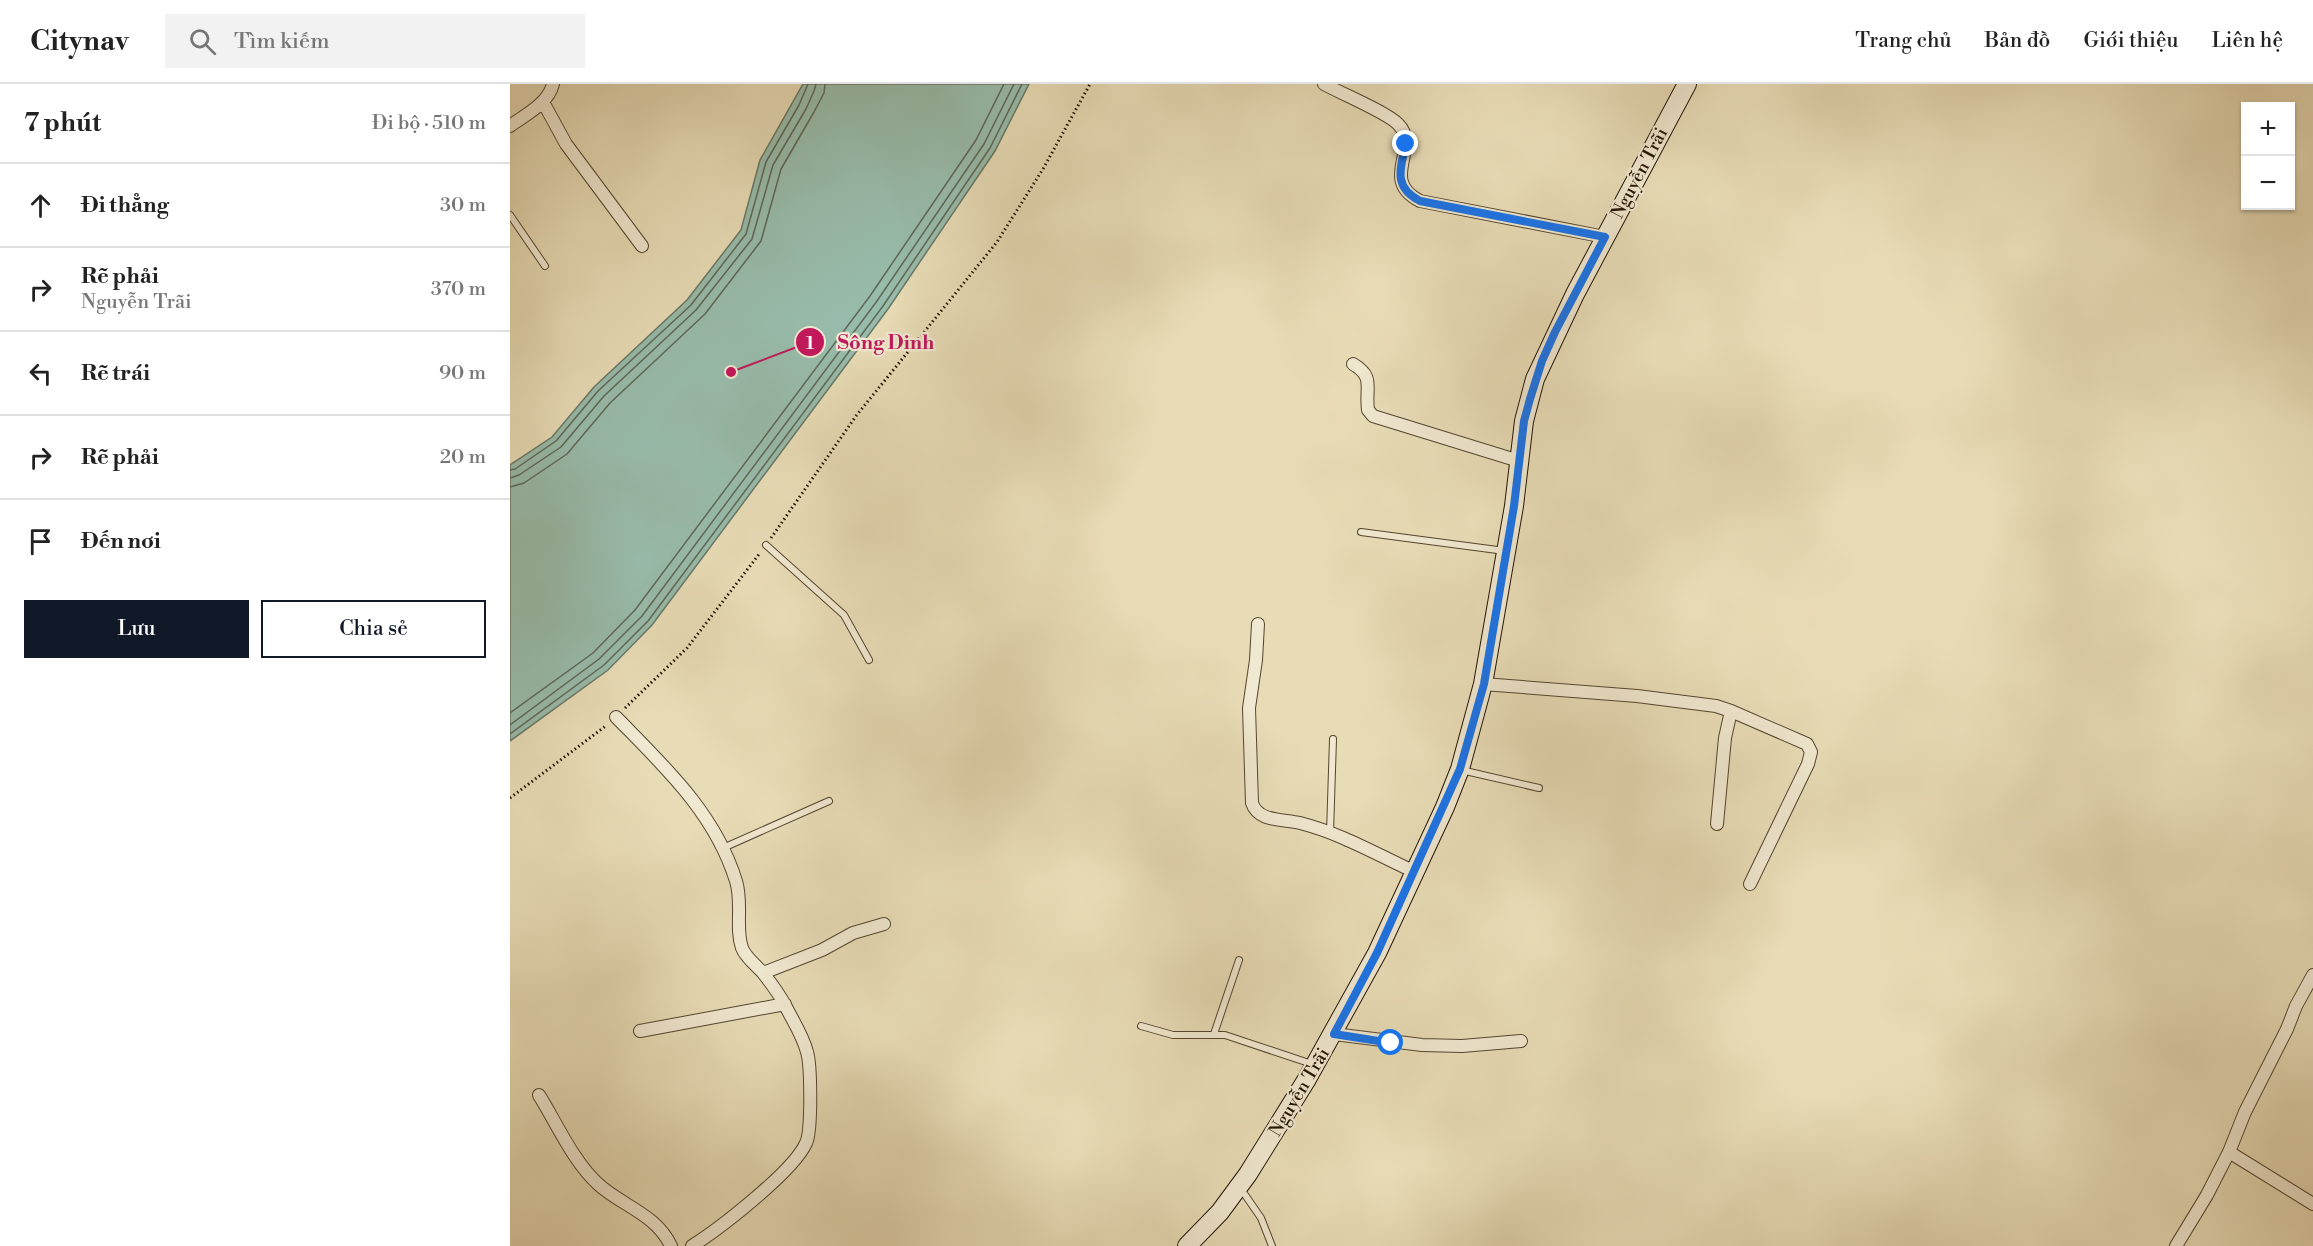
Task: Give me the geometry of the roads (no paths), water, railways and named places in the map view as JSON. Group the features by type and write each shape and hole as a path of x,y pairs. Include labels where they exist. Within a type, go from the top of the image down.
{"main road":[{"name":"Nguyễn Trãi","path":"1186,1246 1220,1212 1239,1186 1282,1121 1334,1034 1377,953 1460,769 1484,684 1520,461 1524,421 1542,361 1687,84"}],"street":[{"path":"510,126 543,102 553,84"},
{"path":"1324,84 1398,124 1405,136 1406,144 1401,167 1401,182 1411,196 1420,201 1605,237"},
{"path":"543,102 566,144 642,246"},
{"path":"1353,363 1364,370 1369,379 1368,410 1373,416 1520,461"},
{"path":"1258,624 1249,716 1254,809 1264,817 1300,823 1330,833 1415,872"},
{"path":"1484,684 1637,696 1716,706 1807,744 1811,752 1808,764 1750,884"},
{"path":"1717,824 1725,738 1731,711"},
{"path":"616,717 690,794 712,826 734,872 740,895 742,949 763,973 784,1004 803,1040 809,1063 807,1142 785,1170 727,1221 692,1246"},
{"path":"763,973 822,950 853,933 885,924"},
{"path":"2176,1246 2207,1195 2229,1152 2245,1112 2313,975"},
{"path":"639,1031 784,1004"},
{"path":"1334,1034 1422,1046 1462,1046 1521,1041"},
{"path":"539,1095 585,1169 597,1183 655,1224 671,1246"},
{"path":"2229,1152 2313,1204"}],"lane":[{"path":"510,215 545,266"},
{"path":"1361,532 1506,551"},
{"path":"766,545 844,615 869,660"},
{"path":"1330,833 1333,739"},
{"path":"1460,769 1539,788"},
{"path":"723,848 829,801"},
{"path":"1214,1034 1239,960"},
{"path":"1141,1026 1173,1035 1225,1035 1315,1065"},
{"path":"1239,1186 1261,1218 1272,1246"}],"water":[{"path":"803,84 1029,84 995,151 888,309 652,625 608,670 510,741 510,465 552,437 594,387 687,300 741,230 760,160"}],"place":[{"name":"Sông Dinh","path":"731,372"}]}
